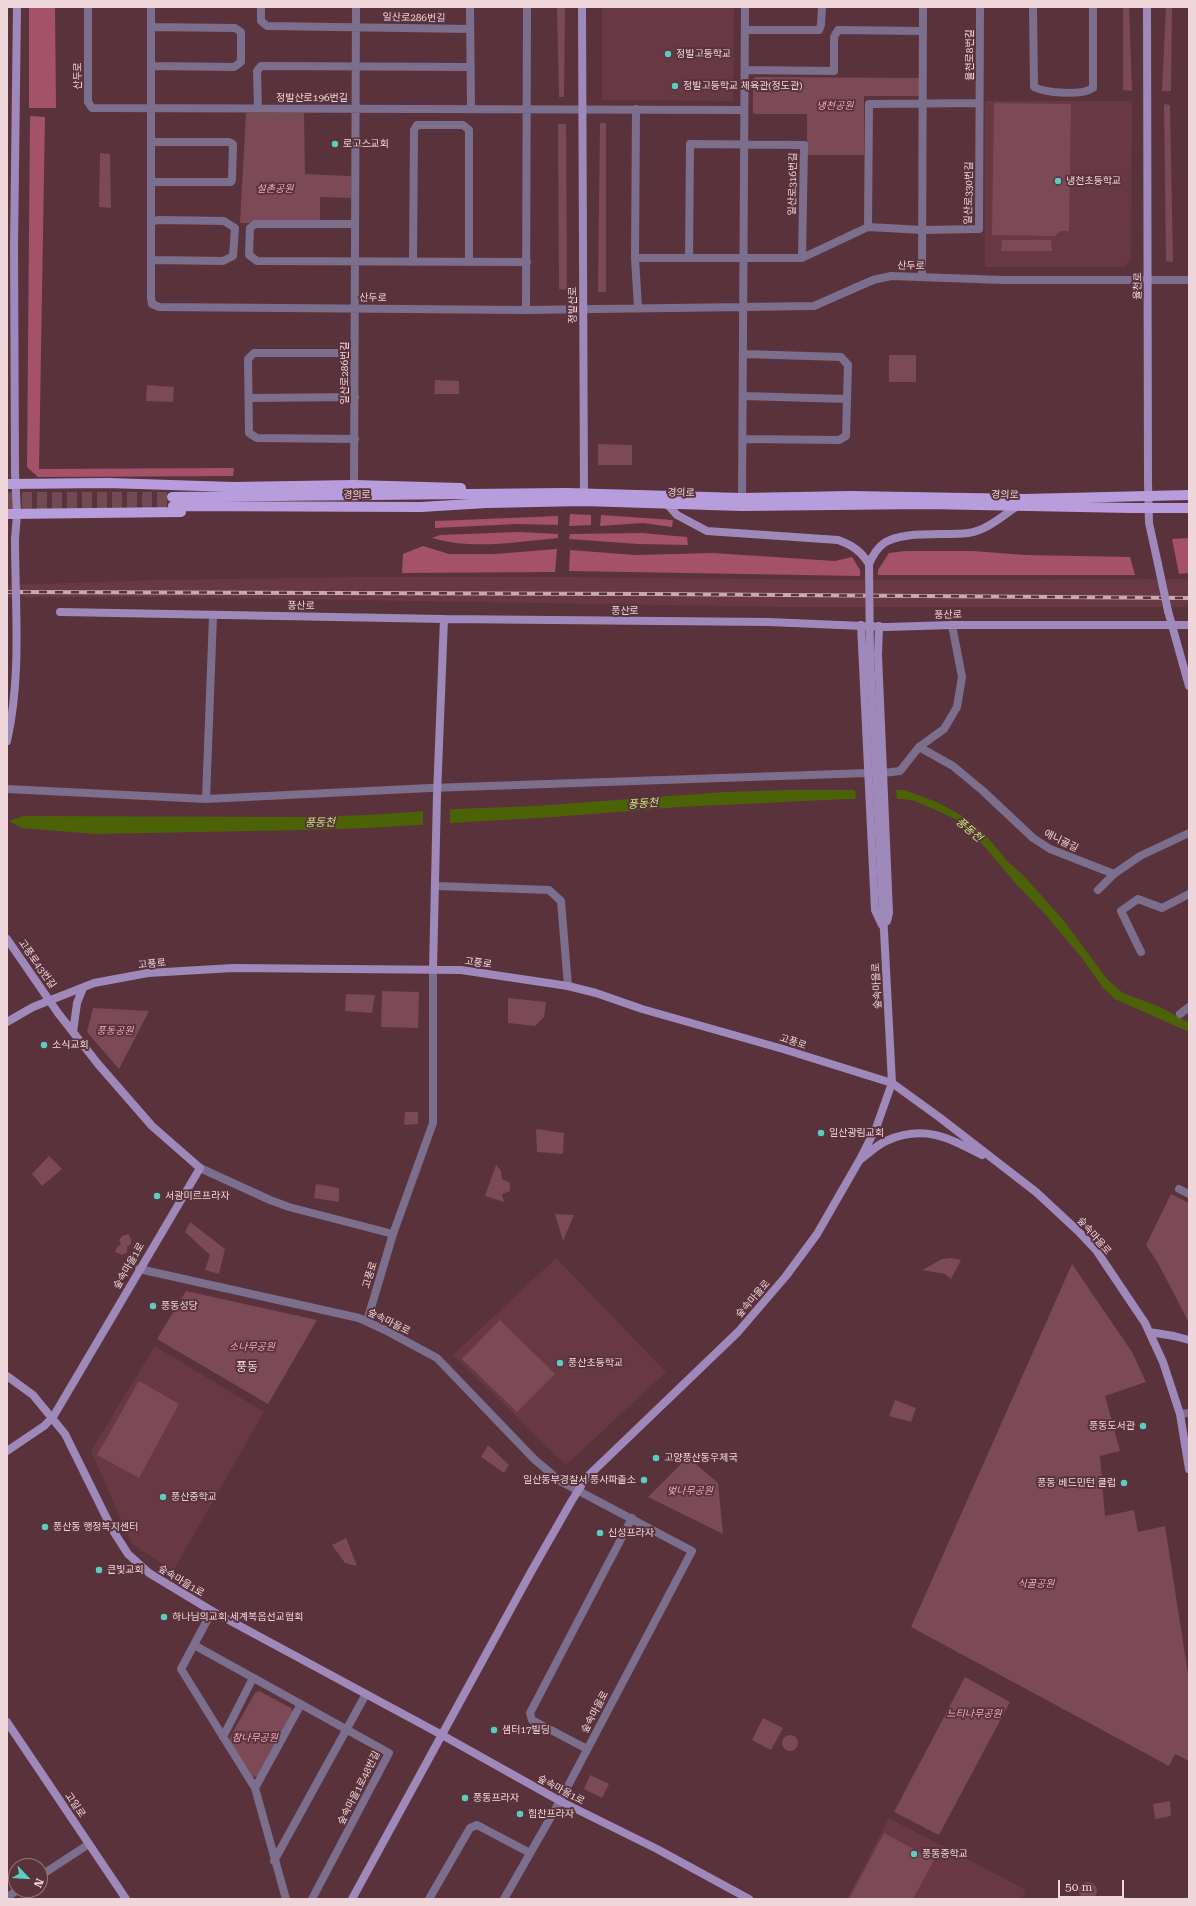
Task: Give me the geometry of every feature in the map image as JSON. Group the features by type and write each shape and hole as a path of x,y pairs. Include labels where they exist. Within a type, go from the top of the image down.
{"main road":[{"path":"7,741 10,727 18,646 15,539 11,484 17,7"},
{"name":"정발산로","path":"582,7 584,497"},
{"name":"율천로","path":"1147,7 1149,524 1168,611 1173,624"},
{"path":"11,484 108,483 232,486 354,485 461,488 486,499 474,508 354,514 171,512 12,514"},
{"name":"경의로","path":"172,502 584,497 742,498 851,496 1025,499 1189,495"},
{"name":"경의로","path":"584,497 668,504 741,506 926,504 1016,507 1189,508"},
{"path":"668,504 677,515 707,531 838,540 852,545 863,555 869,564 874,554 882,544 895,537 968,532 987,527 1016,507"},
{"name":"숲속마을로","path":"352,1899 577,1491 586,1478 600,1464 738,1332 786,1276 817,1234 876,1128 892,1083 870,656 869,564"},
{"name":"풍산로","path":"60,612 214,616 677,621 879,626 1189,625"},
{"path":"433,969 437,799 444,619"},
{"path":"1173,624 1189,686"},
{"path":"861,625 867,776 875,910 884,929"},
{"path":"879,626 878,655 889,913 884,929"},
{"name":"고풍로43번길","path":"7,940 51,1001"},
{"name":"고풍로","path":"7,1022 33,1007 94,983 148,973 224,969 461,970 568,986 596,993 642,1009 783,1049 892,1083"},
{"path":"73,1032 76,1010 83,988"},
{"path":"51,1001 58,1013 73,1032 152,1126 200,1168"},
{"name":"숲속마을로","path":"892,1083 1036,1192 1078,1230 1096,1250 1145,1323 1163,1362 1180,1414 1189,1469"},
{"path":"859,1161 885,1141 915,1133 948,1138 1000,1164"},
{"name":"숲속마을1로","path":"7,1451 44,1426 53,1417 200,1168"},
{"path":"1150,1332 1189,1340"},
{"name":"숲속마을1로","path":"7,1376 33,1395 53,1417 65,1434 112,1529 128,1554 149,1573 212,1611 442,1735 560,1801 657,1849 749,1899"},
{"name":"고일로","path":"7,1722 126,1899"}],"street":[{"name":"산두로","path":"88,7 88,102 92,108 152,108"},
{"name":"산두로","path":"151,7 152,304 159,307 355,307 526,310 583,308 744,308 814,306 873,280 891,276 1004,280 1189,280"},
{"name":"일산로286번길","path":"261,7 260,21 267,26 470,29"},
{"name":"일산로286번길","path":"354,485 356,7"},
{"path":"470,7 472,109"},
{"path":"526,310 527,7"},
{"path":"742,498 745,7"},
{"path":"745,30 819,30 821,25 822,7"},
{"path":"922,276 924,230 923,7"},
{"name":"율천로8번길","path":"979,103 980,7"},
{"path":"1034,7 1034,87 1043,91 1086,92 1092,88 1093,7"},
{"path":"151,27 235,28 241,32 241,62 234,67 151,66"},
{"path":"745,70 834,71 834,38 838,30 923,31"},
{"path":"258,108 257,71 261,66 471,67"},
{"path":"868,227 869,104 979,103"},
{"name":"일산로330번길","path":"802,258 868,227 924,230 979,229 979,103"},
{"name":"정발산로196번길","path":"152,108 583,109"},
{"path":"583,109 744,110"},
{"path":"636,109 635,258 638,308"},
{"path":"413,262 414,130 417,125 463,125 468,130 469,261"},
{"path":"152,142 229,142 232,144 232,173 231,182 152,182"},
{"name":"일산로316번길","path":"689,258 690,144 804,146 802,258"},
{"path":"151,222 158,220 224,221 234,228 233,256 223,261 152,260"},
{"path":"355,224 255,224 250,228 249,255 257,261 527,262"},
{"path":"635,258 802,258"},
{"path":"354,353 254,353 248,359 249,433 257,438 355,439"},
{"path":"743,439 839,440 846,436 848,364 841,357 744,354"},
{"path":"743,396 847,399"},
{"path":"249,398 355,397"},
{"path":"206,799 214,616"},
{"path":"883,776 900,771 919,747 944,729 957,707 962,678 952,625"},
{"name":"애니골길","path":"919,747 953,766 983,791 1033,838 1050,849 1114,874"},
{"path":"7,788 206,799 438,788 867,776"},
{"path":"1098,890 1114,874 1140,856 1189,833"},
{"path":"436,886 548,890 561,901 568,986"},
{"path":"1141,952 1121,911 1138,899 1162,908 1189,894"},
{"name":"고풍로","path":"366,1321 393,1234 433,1123 433,969"},
{"path":"1180,1014 1189,1007"},
{"path":"200,1168 270,1200 289,1207 393,1234"},
{"path":"1179,1189 1189,1194"},
{"name":"숲속마을로","path":"139,1270 366,1321 437,1358 534,1459 560,1481 577,1491 594,1497 692,1551 587,1749 532,1720 530,1714 632,1518"},
{"path":"1180,1414 1189,1413"},
{"path":"212,1611 181,1669 255,1788 274,1861 286,1899"},
{"name":"숲속마을1로48번길","path":"194,1645 390,1753 312,1899"},
{"path":"223,1737 253,1678"},
{"path":"274,1861 366,1694"},
{"path":"255,1788 301,1704"},
{"path":"504,1899 560,1801 587,1749"},
{"path":"429,1899 470,1828 477,1825 530,1853"},
{"path":"48,1871 89,1844"}],"shaded area":[{"path":"29,7 55,7 56,108 29,108"},
{"name":"정발고등학교","path":"602,7 734,7 733,101 602,100"},
{"name":"냉천초등학교","path":"985,101 1132,101 1131,260 1124,267 985,267"},
{"path":"30,116 45,117 39,469 234,468 233,476 38,477 27,467"},
{"path":"570,514 591,515 591,525 569,526"},
{"path":"601,515 673,520 672,527 643,523 600,526"},
{"path":"558,516 558,525 518,524 435,528 435,521"},
{"path":"519,532 558,534 558,538 510,543 463,544 432,538 440,535"},
{"path":"642,533 687,537 688,545 638,544 569,539 570,534"},
{"path":"1189,538 1189,573 1179,574 1172,539"},
{"path":"423,546 449,554 495,554 557,549 555,572 402,573 403,554"},
{"path":"570,550 635,555 713,553 835,561 852,557 860,570 860,576 569,571"},
{"path":"905,551 973,551 1025,555 1130,557 1135,575 878,575 878,570 889,553"},
{"path":"357,577 564,577 847,580 1189,579 1189,607 787,607 163,597 7,597 7,585 161,580"},
{"name":"풍산초등학교","path":"556,1258 666,1372 566,1465 453,1355"},
{"name":"풍산중학교","path":"155,1346 264,1412 173,1571 132,1544 91,1451"},
{"name":"풍동중학교","path":"889,1818 1026,1890 1021,1899 847,1899"}],"green space":[{"path":"557,7 565,7 564,97 559,97"},
{"path":"1123,7 1129,7 1132,91 1123,90"},
{"path":"1166,7 1172,7 1171,91 1162,91"},
{"name":"냉천공원","path":"755,77 919,78 921,80 919,96 864,96 864,155 807,155 807,114 753,113 753,79"},
{"path":"994,103 1071,104 1069,231 1061,231 1054,236 992,235"},
{"path":"1164,104 1170,105 1173,262 1166,261"},
{"name":"설촌공원","path":"246,113 304,113 305,174 351,176 351,198 320,197 320,223 240,223"},
{"path":"600,123 606,123 606,292 598,292"},
{"path":"558,124 566,124 567,290 559,289"},
{"path":"100,153 110,154 111,208 99,207"},
{"path":"1002,240 1051,240 1052,251 1001,251"},
{"path":"889,355 916,355 916,382 889,382"},
{"path":"435,380 459,381 459,394 434,394"},
{"path":"147,385 174,387 173,402 146,401"},
{"path":"598,444 632,445 632,465 598,465"},
{"path":"382,991 419,992 418,1028 381,1027"},
{"path":"346,994 375,995 372,1013 345,1011"},
{"path":"508,998 546,1002 544,1017 535,1026 508,1023"},
{"name":"풍동공원","path":"93,1008 149,1011 119,1069 87,1032"},
{"path":"405,1112 418,1112 418,1124 404,1125"},
{"path":"536,1129 564,1133 563,1154 537,1152"},
{"path":"49,1156 62,1169 42,1186 32,1174"},
{"path":"496,1165 501,1171 502,1179 510,1183 510,1191 502,1194 504,1202 485,1196"},
{"path":"316,1184 339,1188 339,1202 314,1198"},
{"path":"1171,1194 1189,1203 1189,1323 1159,1265 1146,1245"},
{"path":"555,1214 574,1215 563,1241"},
{"path":"190,1222 225,1249 219,1274 205,1270 210,1255 185,1232"},
{"path":"128,1234 131,1239 131,1244 127,1247 127,1253 122,1255 115,1252 117,1247 121,1244 119,1240 122,1236"},
{"path":"951,1258 961,1260 951,1279 945,1274 922,1270 942,1259"},
{"name":"식골공원","path":"1072,1264 1132,1352 1146,1382 1105,1396 1120,1451 1100,1456 1105,1516 1134,1510 1138,1532 1165,1526 1189,1680 1189,1761 1175,1754 1169,1766 911,1627"},
{"name":"소나무공원","path":"186,1291 317,1320 268,1404 157,1339"},
{"path":"500,1320 555,1374 517,1412 462,1359"},
{"path":"139,1381 179,1404 139,1478 97,1455"},
{"path":"895,1400 916,1408 911,1422 889,1416"},
{"path":"488,1445 509,1465 504,1473 481,1457"},
{"name":"벚나무공원","path":"688,1457 718,1483 723,1534 648,1497"},
{"path":"346,1538 357,1566 345,1563 332,1545"},
{"name":"느티나무공원","path":"965,1677 1010,1702 939,1835 894,1812"},
{"name":"참나무공원","path":"259,1691 291,1708 293,1713 259,1776 252,1777 231,1744 230,1737 255,1693"},
{"path":"763,1718 783,1728 771,1750 752,1740"},
{"path":"790,1735 797,1740 798,1743 793,1750 790,1751 783,1746 782,1743 787,1736"},
{"path":"590,1775 609,1784 602,1798 584,1789"},
{"path":"1170,1801 1171,1816 1155,1819 1153,1804"},
{"path":"884,1833 934,1860 913,1899 849,1899"},
{"path":"1084,1882 1092,1882 1097,1887 1095,1898 1092,1900 1084,1900 1079,1895 1079,1887"}],"water":[{"name":"풍동천","path":"787,790 905,790 939,803 968,819 984,833 1007,861 1025,877 1064,921 1107,979 1123,993 1160,1007 1189,1023 1189,1032 1115,999 1103,988 1082,958 1044,913 1017,885 971,831 955,819 915,801 903,799 847,799 679,807 554,817 367,828 304,830 95,834 22,828 9,821 23,816 304,817 369,815 455,809 534,806 725,792"}],"pier":[{"path":"855,788 896,788 897,801 856,801"},
{"path":"450,807 450,825 423,827 423,810"}],"tunnel":[{"path":"7,497 172,497"},
{"path":"7,506 173,506"}],"railway":[{"path":"7,592 652,594 1189,598"}],"place":[{"name":"정발고등학교","path":"668,54"},
{"name":"정발고등학교 체육관(정도관)","path":"675,86"},
{"name":"로고스교회","path":"335,144"},
{"name":"냉천초등학교","path":"1058,181"},
{"name":"소식교회","path":"44,1045"},
{"name":"일산광림교회","path":"821,1133"},
{"name":"서광미르프라자","path":"157,1196"},
{"name":"풍동성당","path":"153,1306"},
{"name":"풍산초등학교","path":"560,1363"},
{"name":"풍동도서관","path":"1143,1426"},
{"name":"고양풍산동우체국","path":"656,1458"},
{"name":"일산동부경찰서 풍사파출소","path":"644,1480"},
{"name":"풍동 베드민턴 클럽","path":"1124,1483"},
{"name":"풍산중학교","path":"163,1497"},
{"name":"풍산동 행정복지센터","path":"45,1527"},
{"name":"신성프라자","path":"600,1533"},
{"name":"큰빛교회","path":"99,1570"},
{"name":"하나님의교회 세계복음선교협회","path":"164,1617"},
{"name":"샘터17빌딩","path":"494,1730"},
{"name":"풍동프라자","path":"465,1798"},
{"name":"힘찬프라자","path":"520,1814"},
{"name":"풍동중학교","path":"914,1854"}],"district":[{"name":"풍동","path":"247,1367"}]}
